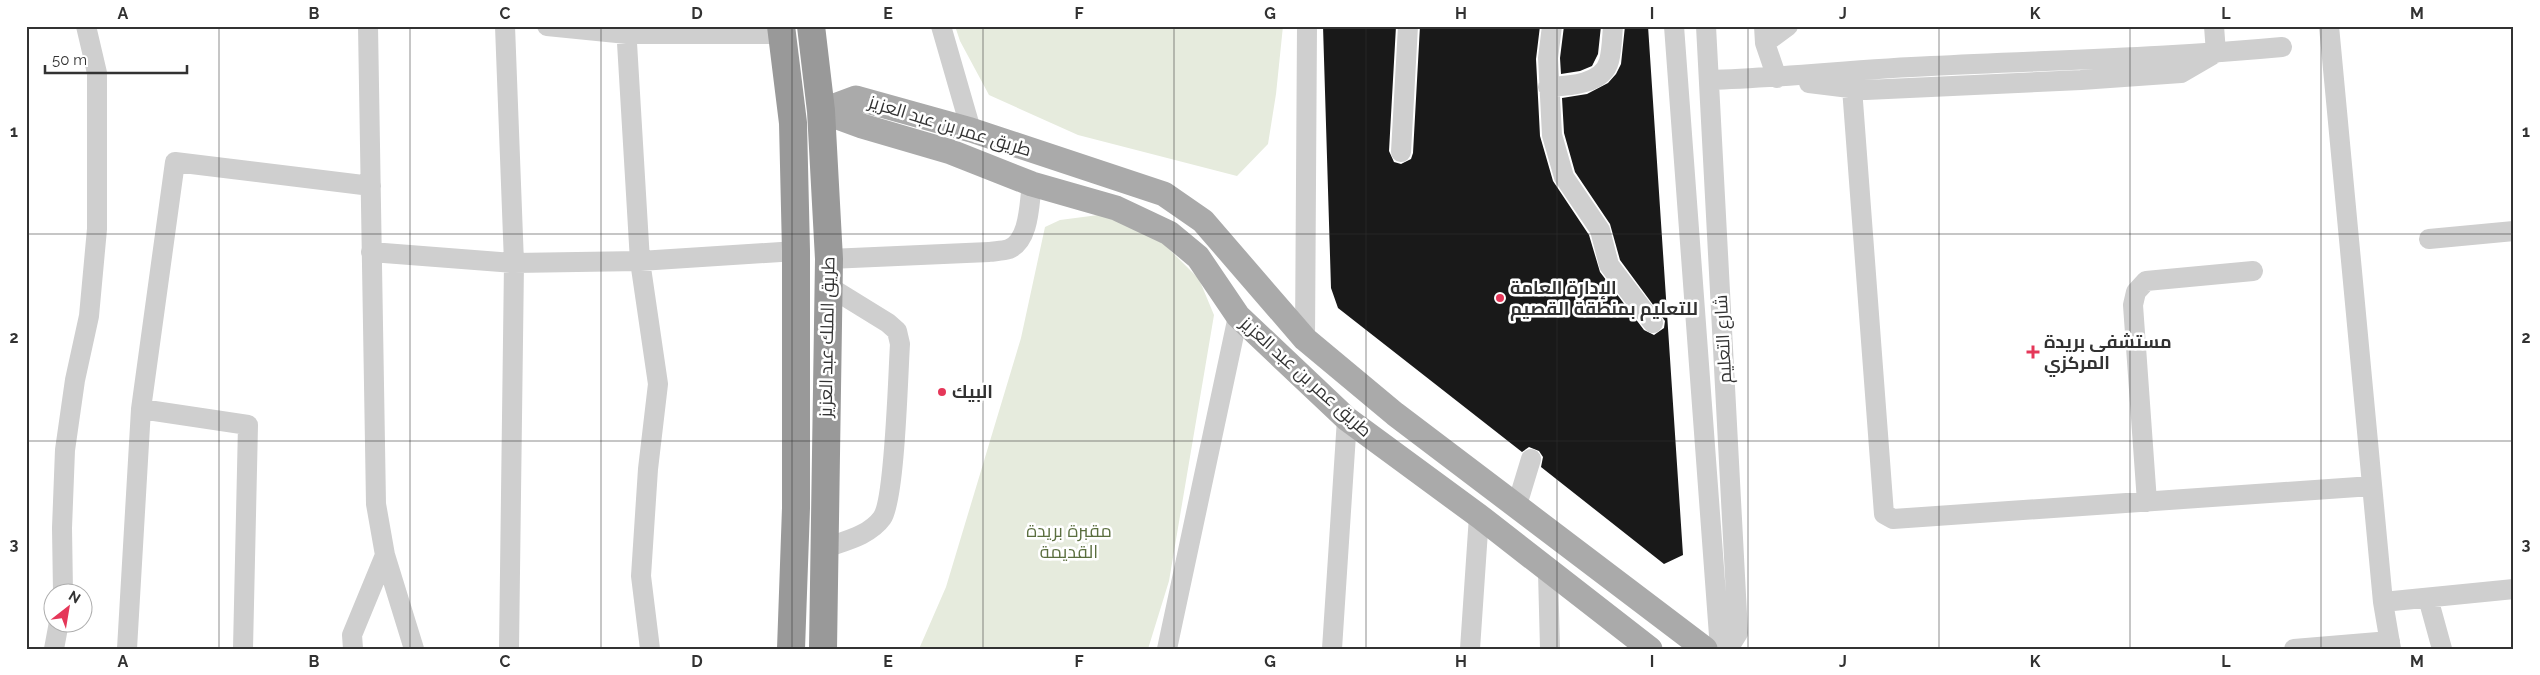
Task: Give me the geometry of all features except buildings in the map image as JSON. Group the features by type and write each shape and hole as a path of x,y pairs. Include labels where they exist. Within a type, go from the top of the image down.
{"highway":[{"name":"طريق الملك عبد العزيز","path":"811,26 821,111 829,259 823,649"},
{"name":"طريق الملك عبد العزيز","path":"782,30 793,123 796,250 796,508 791,649"}],"main road":[{"name":"طريق عمر بن عبد العزيز","path":"821,111 856,98 971,130 1164,194 1203,221 1305,339 1395,414 1517,504 1705,649"},
{"name":"طريق عمر بن عبد العزيز","path":"821,111 862,126 951,152 1032,184 1116,208 1169,233 1198,258 1238,316 1347,419 1479,516 1548,572 1650,649"}],"street":[{"path":"63,582 62,528 65,450 75,380 89,316 96,229 97,73 86,26"},
{"path":"368,26 376,504 385,555 414,649"},
{"path":"505,26 514,263 509,649"},
{"path":"546,26 626,30 782,30"},
{"path":"941,26 971,130"},
{"path":"1305,339 1307,26"},
{"path":"1401,152 1408,26"},
{"path":"1552,26 1548,58 1548,87 1552,135 1564,177 1600,230 1610,265 1653,323"},
{"path":"1548,87 1587,82 1600,74 1609,63 1613,26"},
{"name":"شارع التعليم","path":"1674,26 1720,649"},
{"name":"شارع التعليم","path":"1706,26 1738,633 1728,649"},
{"path":"1777,78 1765,35 1788,26"},
{"path":"2214,26 2216,53"},
{"path":"2294,649 2391,645 2383,602 2329,26"},
{"path":"626,30 640,261 658,384 648,469 641,576 650,649"},
{"path":"1709,80 1777,78 1863,69 2216,53 2282,47"},
{"path":"1777,78 1859,89 2081,80 2181,73 2216,53"},
{"path":"2081,59 2081,80"},
{"path":"1958,86 1959,64"},
{"path":"1863,69 1859,89 1884,514 1892,519 2372,486"},
{"path":"127,649 141,408 175,162 371,186"},
{"path":"829,259 989,252 1009,249 1018,242 1027,222 1032,184"},
{"path":"2429,239 2514,231"},
{"path":"372,252 514,263 640,261 796,250"},
{"path":"2147,502 2133,304 2136,292 2146,280 2253,271"},
{"path":"825,548 866,532 882,518 889,494 900,344 897,330 828,286"},
{"path":"1167,649 1238,316"},
{"path":"141,408 248,425 244,649"},
{"path":"1332,649 1347,419"},
{"path":"1517,504 1531,459"},
{"path":"1470,649 1479,516"},
{"path":"353,649 352,635 385,555"},
{"path":"1548,572 1550,649"},
{"path":"2383,602 2514,589"},
{"path":"2428,598 2442,649"},
{"path":"54,649 57,632"}],"green space":[{"path":"955,26 1283,26 1276,94 1268,144 1237,176 1078,135 989,95 960,41"},
{"name":"مقبرة بريدة القديمة","path":"1106,214 1157,237 1199,279 1214,315 1169,581 1148,649 919,649 946,587 1021,338 1045,227 1060,220"}],"place":[{"name":"الإدارة العامة للتعليم بمنطقة القصيم","path":"1500,298"},
{"name":"مستشفى بريدة المركزي","path":"2033,352"},
{"name":"البيك","path":"942,392"}]}
